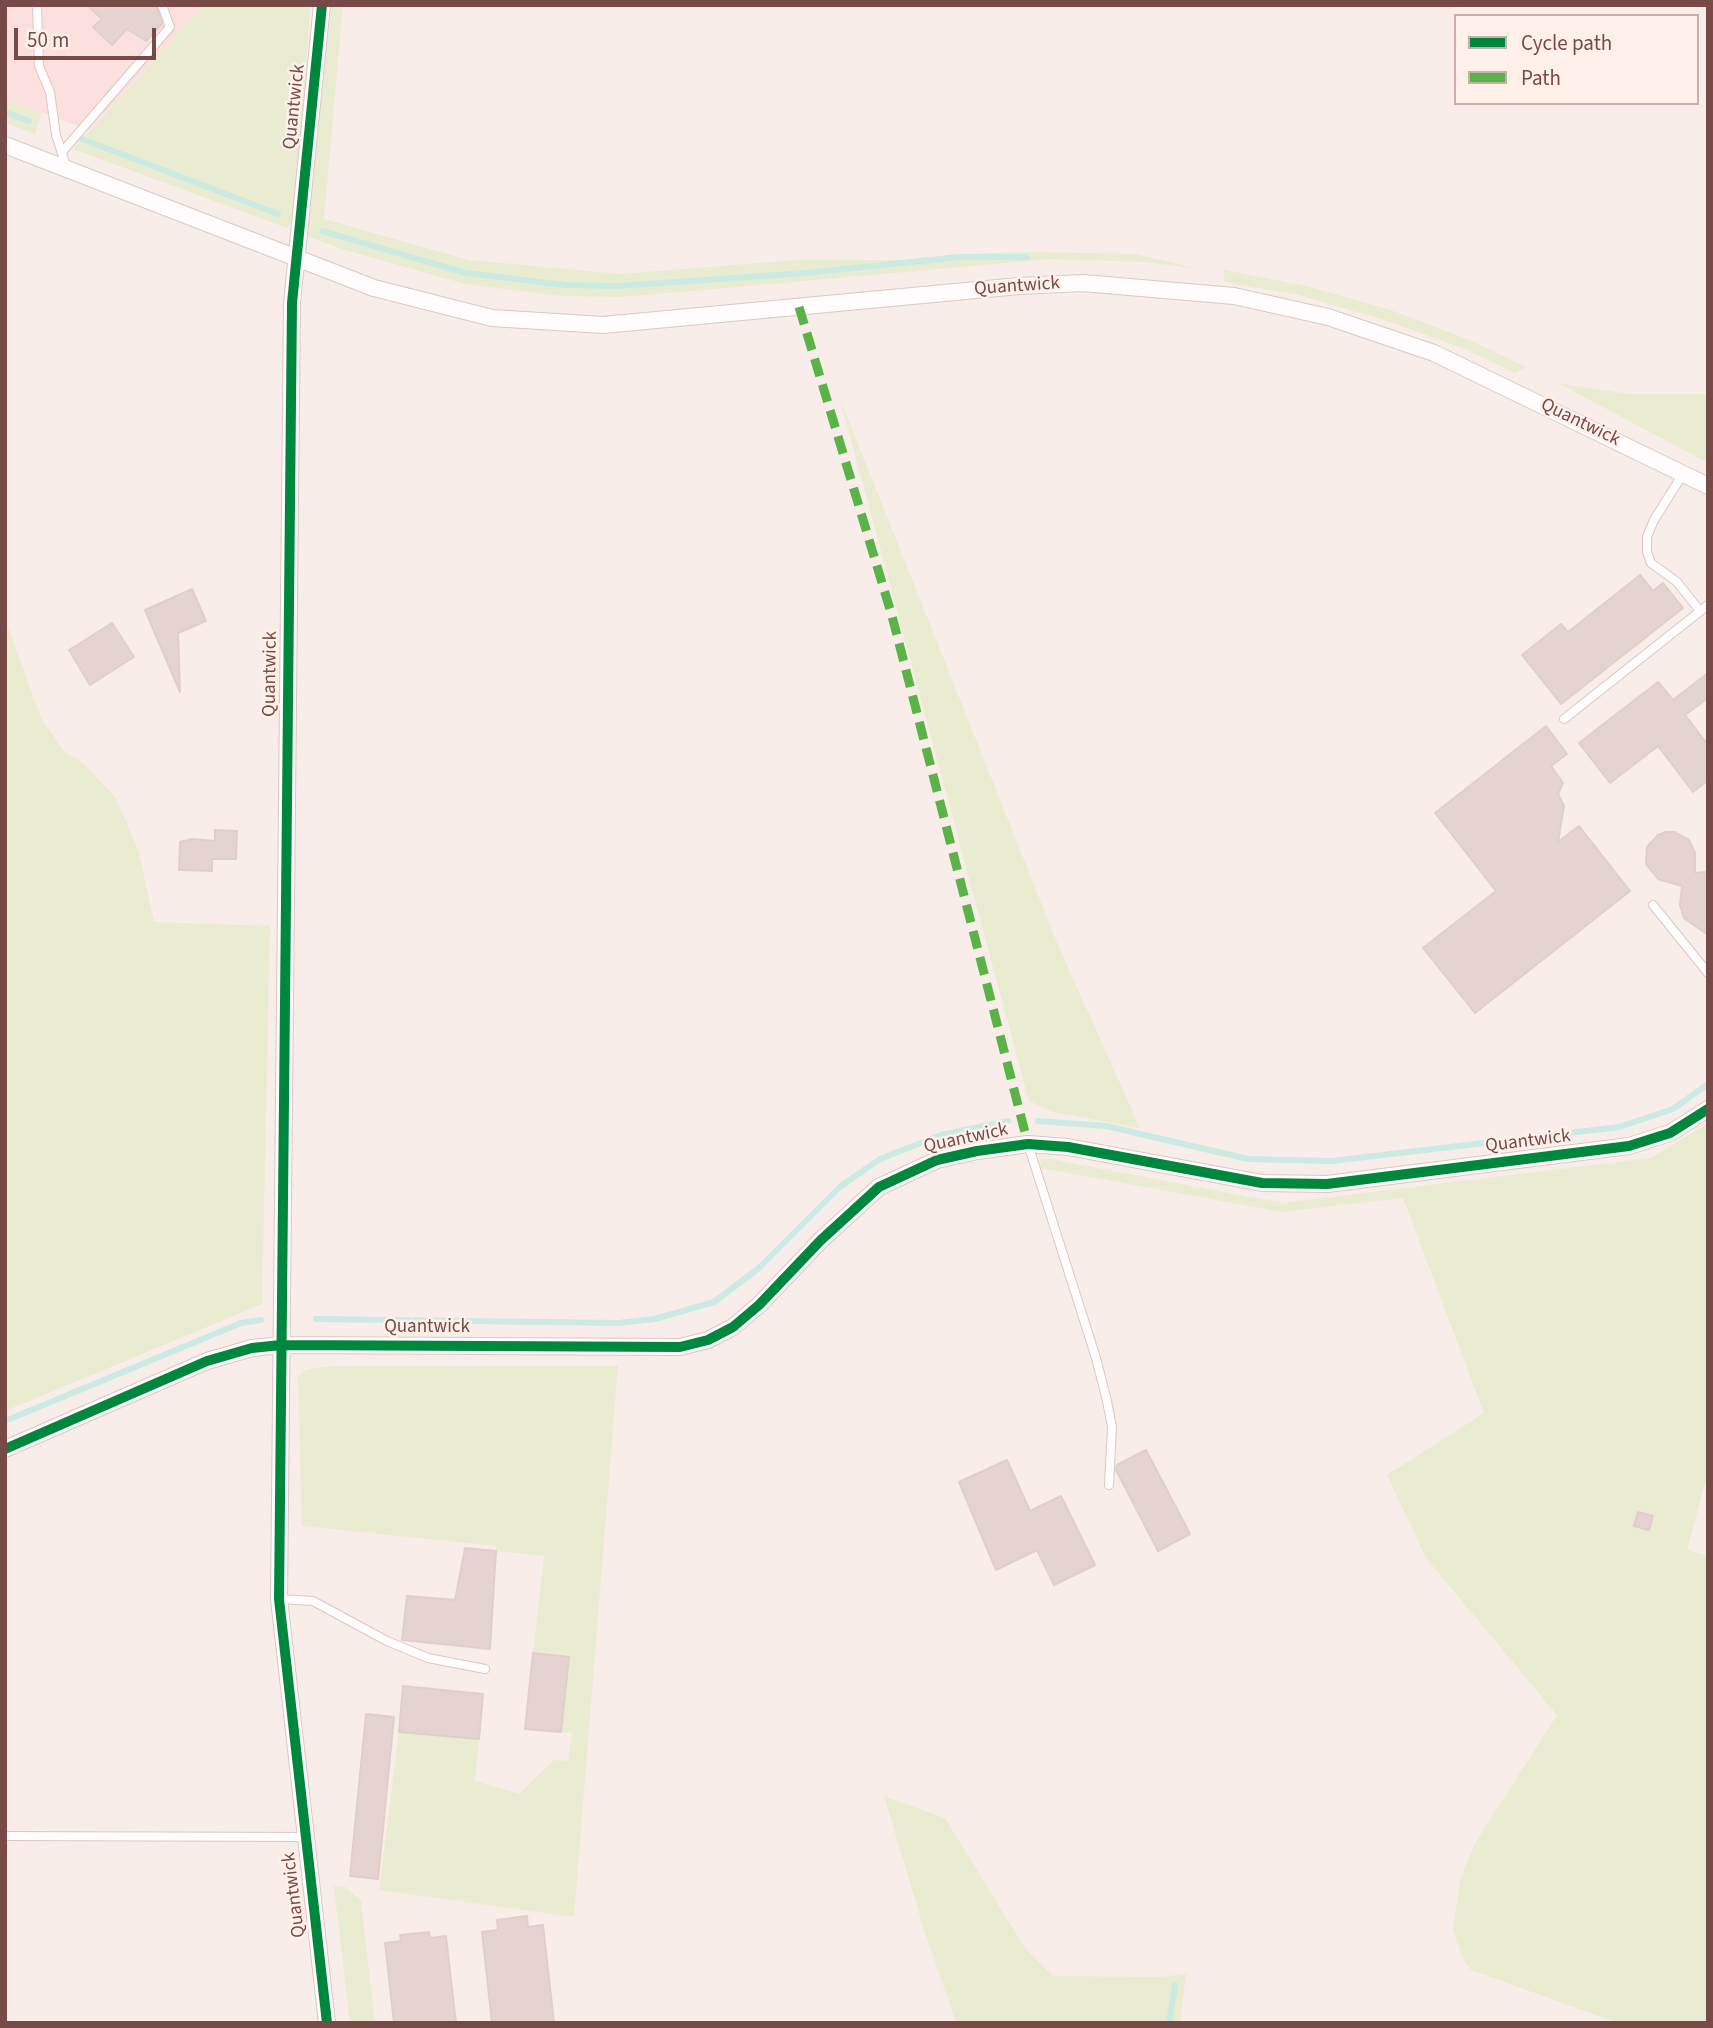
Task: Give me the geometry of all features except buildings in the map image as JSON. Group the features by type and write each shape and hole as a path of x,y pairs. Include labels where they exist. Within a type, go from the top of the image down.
{"street":[{"name":"Quantwick","path":"322,5 292,303 279,1599 327,2023"},
{"name":"Quantwick","path":"5,145 374,288 432,305 492,318 603,325 1031,285 1135,286 1234,296 1328,317 1434,353 1708,486"},
{"name":"Quantwick","path":"5,1448 207,1362 252,1348 281,1345 680,1347 708,1340 733,1327 759,1305 821,1240 879,1187 937,1160 1028,1144 1100,1152 1262,1183 1306,1185 1629,1146 1670,1133 1708,1109"}],"lane":[{"path":"37,5 39,66 50,92 67,169"},
{"path":"62,152 170,27 162,5"},
{"path":"1564,719 1704,608 1678,582 1651,563 1647,552 1647,537 1654,520 1683,474"},
{"path":"1653,905 1708,973"},
{"path":"1028,1144 1105,1390 1112,1427 1109,1485"},
{"path":"279,1599 313,1601 387,1641 428,1658 485,1669"},
{"path":"5,1836 306,1837"}],"shaded area":[{"path":"5,5 204,5 89,130 5,99"}],"green space":[{"path":"204,5 310,5 298,209 287,228 73,149"},
{"path":"332,5 343,5 324,219 469,260 621,274 796,260 907,260 960,254 1027,252 1136,254 1194,268 1142,262 1050,259 619,297 561,296 465,284 342,249 307,236 306,229"},
{"path":"5,99 42,113 35,134 5,123"},
{"path":"1224,270 1302,285 1388,309 1470,340 1526,367 1515,373 1465,349 1381,319 1298,295 1224,282"},
{"path":"1558,383 1628,394 1708,394 1708,463"},
{"path":"840,399 1058,945 1140,1128 1053,1112 1029,1101"},
{"path":"5,619 41,718 63,750 85,765 116,798 139,852 154,922 270,926 262,1304 5,1411"},
{"path":"1708,1123 1708,1472 1687,1550 1708,1556 1708,2023 1618,2023 1471,1970 1462,1958 1453,1930 1460,1880 1475,1843 1557,1715 1426,1558 1387,1475 1484,1413 1403,1198 1282,1212 1041,1168 1040,1160 1050,1159 1282,1203 1651,1158"},
{"path":"333,1366 618,1366 574,1917 379,1890 399,1732 479,1739 475,1781 519,1794 554,1760 568,1761 572,1733 561,1732 569,1657 533,1653 544,1556 496,1551 496,1546 302,1526 298,1377 307,1369"},
{"path":"884,1796 945,1818 1025,1948 1053,1976 1160,1977 1186,1974 1180,2023 956,2023 923,1926"},
{"path":"334,1886 346,1887 361,1901 375,2023 350,2023"}],"waterway":[{"path":"5,112 29,121"},
{"path":"82,139 278,214"},
{"path":"322,231 466,273 565,285 618,286 806,273 959,257 1027,257"},
{"path":"1038,1121 1106,1126 1248,1159 1332,1161 1619,1127 1673,1109 1708,1084"},
{"path":"316,1319 618,1323 655,1319 714,1302 759,1268 841,1186 880,1159 941,1135 1008,1121"},
{"path":"5,1421 241,1323 261,1320"},
{"path":"1169,2023 1175,1985"}],"marked path":[{"path":"799,307 892,616 1028,1144"}],"cycle path":[{"path":"322,5 292,303 279,1599 327,2023"},
{"path":"5,1449 207,1361 252,1348 281,1345 680,1347 708,1340 733,1327 759,1305 821,1240 879,1187 937,1160 977,1151 1028,1144 1068,1147 1262,1183 1327,1184 1629,1146 1670,1133 1708,1109"}]}
